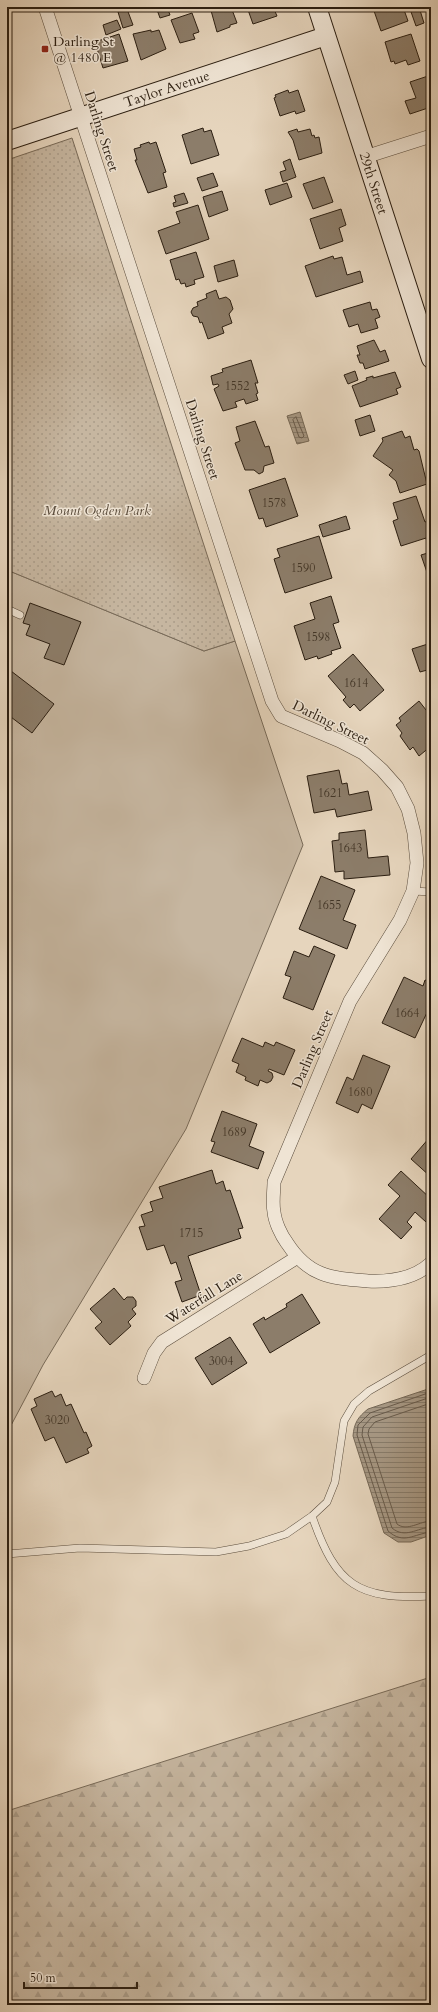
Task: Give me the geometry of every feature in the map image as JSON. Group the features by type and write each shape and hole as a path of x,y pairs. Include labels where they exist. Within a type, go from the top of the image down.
{"street":[{"name":"Darling Street","path":"45,7 272,701 281,716 340,741 363,753 382,770 397,787 408,809 414,833 417,863 412,891 400,920 350,1001 274,1182 274,1212 283,1238 296,1258 315,1272 334,1277 381,1282 403,1279 426,1268 431,1263"},
{"name":"29th Street","path":"317,7 431,358"},
{"name":"Taylor Avenue","path":"7,141 326,36"},
{"path":"365,156 431,136"},
{"name":"Waterfall Lane","path":"144,1378 154,1353 162,1342 296,1258"}],"lane":[{"path":"7,609 20,615"},
{"path":"412,891 431,892"},
{"path":"7,1554 80,1548 216,1552 232,1550 279,1537 297,1528 321,1509 331,1493 335,1482 344,1421 354,1404 369,1391 431,1355"},
{"path":"312,1516 320,1537 334,1565 341,1574 354,1585 382,1596 431,1596"}],"green space":[{"name":"Mount Ogden Park","path":"72,138 235,641 204,651 7,570 7,160"},
{"path":"7,570 204,651 235,641 303,845 186,1129 43,1365 7,1433"},
{"path":"431,1677 431,2005 7,2005 7,1811"}],"water":[{"path":"300,412 309,441 297,444 287,416"},
{"path":"431,1388 431,1535 411,1542 398,1542 384,1533 353,1436 354,1427 359,1418 368,1409"}],"building":[{"path":"156,7 167,7 170,15 160,18"},
{"path":"210,7 231,7 237,23 217,32"},
{"path":"247,7 278,7 274,9 277,16 253,24"},
{"path":"403,7 408,21 381,31 373,8"},
{"path":"419,7 424,23 416,26 410,9"},
{"path":"127,9 133,25 123,28 118,12"},
{"path":"192,13 199,32 193,34 195,39 180,43 171,20"},
{"path":"117,20 121,29 106,35 103,25"},
{"path":"151,30 151,32 159,30 166,49 141,60 133,34"},
{"path":"119,34 128,61 103,68 95,42"},
{"path":"411,34 420,61 408,65 406,60 395,64 394,61 391,62 385,42"},
{"path":"428,76 429,82 431,81 431,107 410,114 405,101 416,98 410,82"},
{"path":"288,90 289,93 298,90 305,111 296,114 295,111 280,116 274,98 276,97 275,95"},
{"path":"203,128 204,132 211,130 219,155 191,164 182,135"},
{"path":"297,129 298,132 310,129 312,136 314,135 315,138 319,137 322,153 299,160 293,140 288,132"},
{"path":"149,142 150,144 156,142 166,172 163,173 167,187 148,193 135,160 137,160 134,149"},
{"path":"290,159 296,177 283,182 280,172 286,170 283,162"},
{"path":"213,173 218,186 202,191 197,178"},
{"path":"324,177 333,202 313,209 303,184"},
{"path":"287,183 292,197 270,205 265,190"},
{"path":"222,191 228,210 209,217 203,197"},
{"path":"184,193 188,203 174,207 173,203 176,202 174,196"},
{"path":"198,205 209,239 166,254 158,231 180,223 176,212"},
{"path":"341,209 346,225 339,228 343,241 320,249 310,219"},
{"path":"196,252 204,277 194,280 195,284 186,287 185,283 181,284 179,279 176,280 170,260"},
{"path":"333,256 334,259 342,257 347,275 360,271 363,282 316,297 305,266"},
{"path":"234,260 238,276 218,282 214,266"},
{"path":"216,290 219,299 226,297 230,300 233,309 229,314 232,323 222,327 224,333 208,339 202,322 200,323 198,317 193,316 191,312 193,308 198,306 197,302 207,298 206,294"},
{"path":"370,302 372,310 377,309 380,317 375,319 378,328 361,333 358,324 349,327 343,310"},
{"path":"374,340 380,352 385,350 389,361 365,369 363,363 360,363 357,355 360,355 357,346"},
{"path":"251,360 258,383 255,383 258,393 256,394 258,400 246,404 244,399 235,402 237,407 223,411 214,389 219,386 218,384 213,385 211,376 223,372 222,369"},
{"path":"355,371 358,380 348,384 344,375"},
{"path":"395,372 401,387 396,389 398,394 360,407 352,386 367,380 366,378 373,376 373,378"},
{"path":"370,415 375,431 360,436 355,420"},
{"path":"255,421 265,447 269,446 274,463 264,466 263,472 259,474 254,470 245,470 235,443 240,441 236,427"},
{"path":"402,431 405,438 410,436 414,450 417,449 419,451 427,484 400,493 396,481 389,475 393,470 373,456 383,441 382,438"},
{"path":"285,478 298,516 266,527 263,518 259,519 249,490"},
{"path":"416,496 425,522 431,520 431,540 427,542 426,538 401,546 393,521 398,519 393,503"},
{"path":"346,516 350,529 323,537 319,525"},
{"path":"319,536 332,578 285,593 274,559 280,557 277,549"},
{"path":"431,552 431,584 421,555"},
{"path":"331,596 339,622 333,624 341,648 331,651 332,654 318,659 317,656 305,660 294,626 315,619 310,603"},
{"path":"30,603 81,622 64,665 44,658 50,644 26,635 30,625 23,623"},
{"path":"431,643 431,669 420,672 412,649"},
{"path":"353,654 384,690 360,711 354,704 350,708 343,700 346,697 328,676"},
{"path":"11,671 54,704 32,733 7,714 7,677"},
{"path":"419,701 430,715 431,714 431,746 419,756 413,747 410,750 400,736 402,733 396,725 401,721 399,718"},
{"path":"339,770 342,784 347,783 349,795 368,791 372,810 337,817 335,809 314,813 307,776"},
{"path":"365,830 368,858 388,856 390,875 344,879 344,871 335,872 332,841 339,840 339,833"},
{"path":"321,876 355,890 343,920 356,925 347,949 299,929"},
{"path":"314,946 335,955 313,1010 283,998 291,977 285,975 294,951 309,957"},
{"path":"404,977 423,986 425,980 431,982 431,1004 415,1038 382,1023"},
{"path":"242,1038 263,1047 265,1042 274,1046 276,1042 295,1050 284,1075 269,1069 268,1071 272,1073 273,1077 271,1081 267,1083 260,1080 258,1086 245,1080 246,1077 236,1072 239,1064 232,1061"},
{"path":"363,1055 390,1066 372,1109 362,1104 358,1113 336,1103 347,1077 353,1080"},
{"path":"222,1111 257,1124 249,1146 264,1152 258,1169 211,1152 215,1142 211,1141"},
{"path":"430,1137 431,1138 431,1177 411,1159"},
{"path":"212,1170 216,1184 223,1181 226,1191 230,1190 243,1228 238,1229 241,1238 188,1256 201,1295 182,1302 175,1282 182,1280 176,1262 171,1264 164,1245 147,1250 139,1227 145,1226 141,1215 153,1211 150,1202 163,1198 159,1187"},
{"path":"401,1171 431,1199 431,1216 426,1222 415,1212 407,1222 412,1227 401,1239 379,1219 400,1196 388,1185"},
{"path":"114,1288 124,1300 127,1297 133,1297 136,1301 136,1306 132,1309 136,1314 128,1322 131,1326 110,1345 95,1328 102,1322 90,1309"},
{"path":"302,1294 320,1323 270,1353 253,1324 264,1317 265,1320 287,1307 286,1304"},
{"path":"230,1337 247,1363 212,1385 195,1358"},
{"path":"52,1391 55,1397 61,1394 66,1406 71,1404 84,1433 86,1432 92,1446 87,1449 89,1453 66,1463 54,1437 45,1441 31,1409 37,1406 34,1399"}],"place":[{"name":"Darling St @ 1480 E","path":"45,49"}]}
